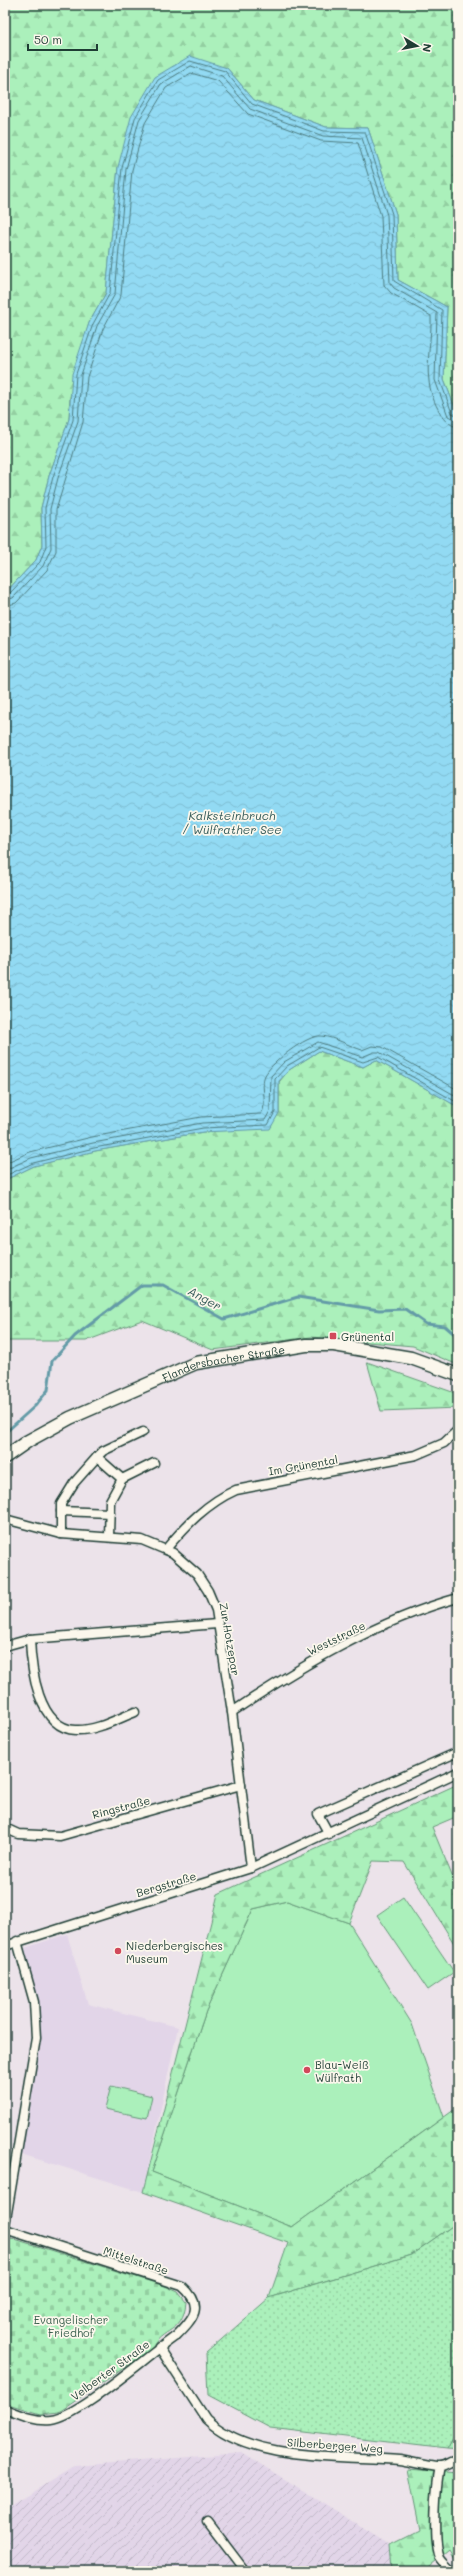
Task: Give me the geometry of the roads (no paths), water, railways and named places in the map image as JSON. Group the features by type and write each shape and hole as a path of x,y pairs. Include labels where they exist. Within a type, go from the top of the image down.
{"street":[{"name":"Flandersbacher Straße","path":"5,1457 28,1441 70,1418 196,1363 306,1344 334,1345 411,1358 458,1375"},
{"name":"Im Grünental","path":"166,1549 191,1520 214,1502 236,1490 416,1455 444,1443 458,1430"},
{"path":"62,1534 61,1504 74,1483 102,1451 143,1432"},
{"path":"97,1457 122,1478"},
{"path":"109,1536 110,1501 122,1478 154,1462"},
{"path":"61,1511 110,1513"},
{"name":"Zur Hotzepar","path":"5,1519 62,1534 109,1536 142,1540 166,1549 188,1563 203,1582 216,1610 232,1712 251,1868"},
{"name":"Weststraße","path":"232,1712 321,1656 429,1606 458,1598"},
{"path":"5,1646 30,1639 217,1624"},
{"path":"30,1639 31,1658 37,1688 46,1712 61,1726 77,1730 102,1725 135,1712"},
{"path":"329,1834 318,1814 458,1752"},
{"name":"Bergstraße","path":"5,1946 251,1868 329,1834 458,1772"},
{"name":"Ringstraße","path":"5,1828 18,1834 60,1836 241,1785"},
{"path":"5,2225 36,2038 34,2002 17,1942"},
{"name":"Mittelstraße","path":"5,2229 182,2286 193,2295 196,2305 194,2315 176,2336 159,2347"},
{"name":"Velberter Straße","path":"5,2409 37,2420 54,2420 96,2396 159,2347"},
{"name":"Silberberger Weg","path":"159,2347 206,2419 215,2428 239,2439 282,2453 417,2462 440,2467"},
{"path":"452,2571 439,2556 435,2513 436,2485 440,2467 458,2461"},
{"path":"206,2521 245,2571"}],"water":[{"name":"Kalksteinbruch / Wülfrather See","path":"190,56 227,68 254,100 326,127 368,128 396,214 398,280 447,307 444,379 458,416 458,1107 376,1060 363,1067 319,1051 289,1070 279,1081 279,1113 270,1129 203,1132 95,1151 34,1166 5,1180 5,593 36,560 42,545 41,508 49,476 69,419 72,374 89,323 106,293 118,167 131,117 155,77"}],"waterway":[{"name":"Anger","path":"5,1433 35,1406 48,1390 52,1361 75,1336 142,1285 163,1285 224,1319 298,1297 379,1310 405,1309 426,1324 445,1326 458,1337"}],"place":[{"name":"Grünental","path":"333,1336"},
{"name":"Niederbergisches Museum","path":"118,1951"},
{"name":"Blau-Weiß Wülfrath","path":"307,2070"}],"park label":[{"name":"Evangelischer Friedhof","path":"71,2325"}]}
